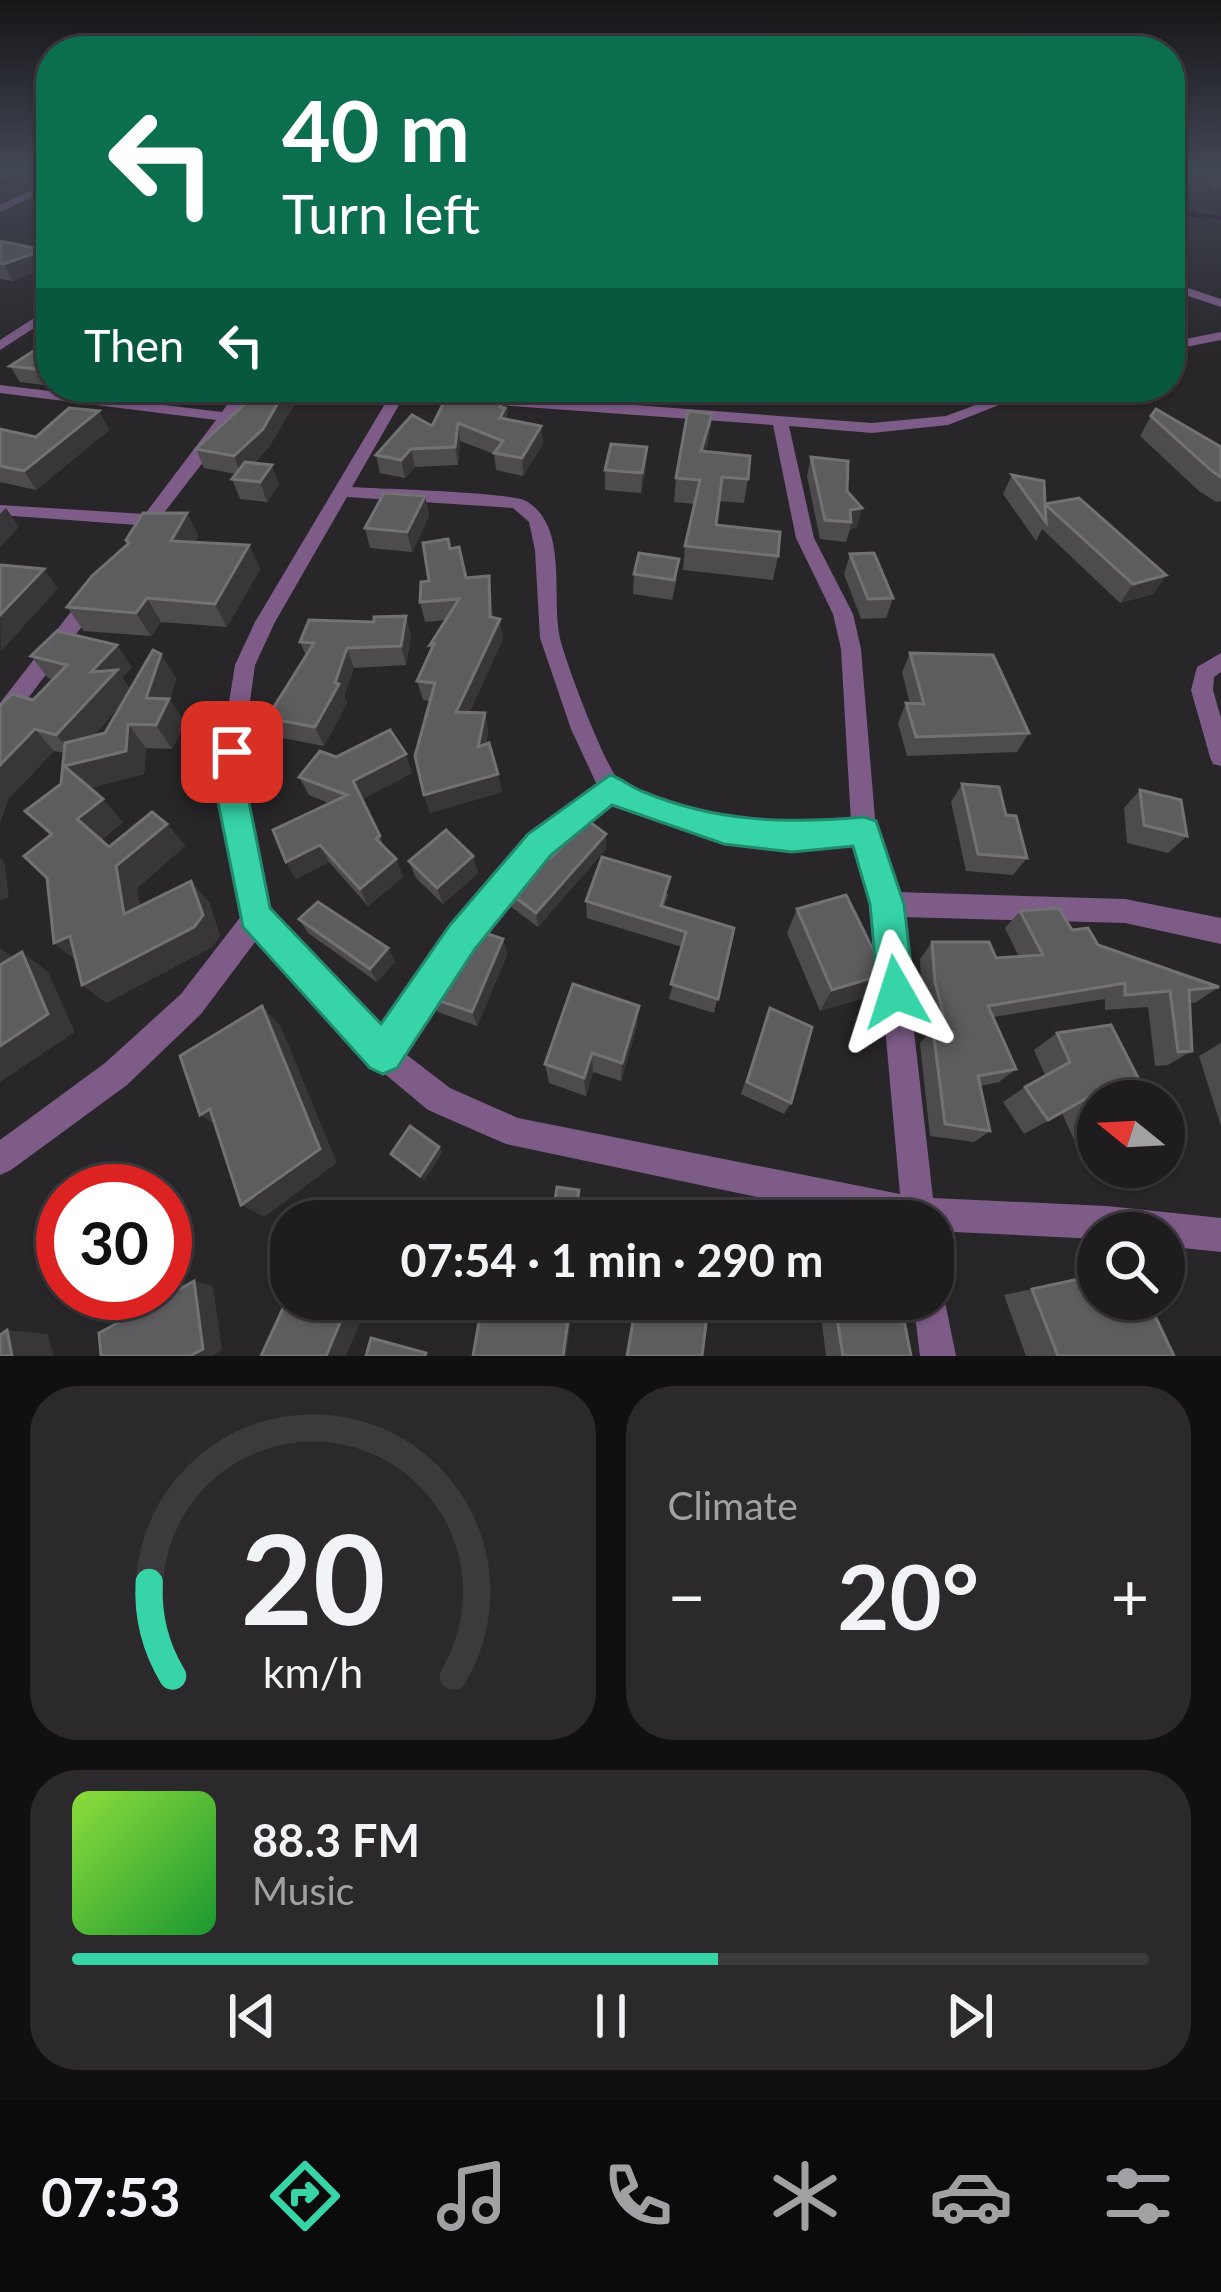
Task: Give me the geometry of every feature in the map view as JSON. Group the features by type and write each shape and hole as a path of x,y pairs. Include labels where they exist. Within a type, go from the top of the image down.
{"street":[{"path":"1185,291 1221,303"},
{"path":"0,346 36,321"},
{"path":"1185,342 1221,336"},
{"path":"1199,340 1221,352"},
{"path":"0,388 36,393"},
{"path":"109,402 225,417"},
{"path":"0,718 236,402"},
{"path":"394,402 265,622 245,665 237,703 232,797 255,916 383,1054 439,1099 518,1133 837,1200"},
{"path":"543,402 872,428 948,420 997,402"},
{"path":"780,422 805,538 833,591 847,632 864,831 887,904 916,1200"},
{"path":"340,491 518,503 536,520 544,550 550,638 582,729 610,788 632,802 724,830 792,838 864,831"},
{"path":"0,510 149,520"},
{"path":"1221,661 1204,673 1202,689 1221,757"},
{"path":"383,1054 462,937 539,844 610,788"},
{"path":"887,904 1125,910 1221,931"},
{"path":"0,1159 116,1074 191,1004 232,957 255,916"},
{"path":"954,1218 1107,1223 1221,1234"},
{"path":"933,1320 938,1356"}],"building":[{"path":"0,241 36,249 36,253 0,263"},
{"path":"36,350 36,369 10,366"},
{"path":"247,402 278,402 263,429 234,456 196,449"},
{"path":"444,402 502,402 500,407 505,408 500,418 541,426 522,458 494,453 503,441 458,423 455,447 411,449 401,460 376,455 412,415 432,426"},
{"path":"69,408 99,411 24,471 0,466 0,429 36,437"},
{"path":"1156,409 1221,447 1221,477 1151,416"},
{"path":"688,411 712,414 701,451 750,456 748,479 722,477 716,525 780,532 778,556 685,546 700,480 676,478"},
{"path":"611,444 647,447 642,473 605,470"},
{"path":"811,457 848,461 847,491 862,508 850,510 851,522 825,520"},
{"path":"245,462 272,465 260,482 232,479"},
{"path":"1012,475 1044,481 1046,522"},
{"path":"384,493 425,496 407,532 365,528"},
{"path":"1079,498 1166,575 1133,584 1045,504"},
{"path":"143,513 187,513 171,541 249,545 215,604 147,598 136,613 67,607 92,576 129,543 126,540"},
{"path":"448,539 450,549 459,547 466,578 489,576 490,617 500,619 456,712 485,713 478,747 489,743 498,774 424,795 415,756 435,683 417,681 434,644 430,645 459,599 420,602 421,582 429,581 423,543"},
{"path":"639,553 679,559 674,580 634,574"},
{"path":"874,553 893,598 868,599 850,554"},
{"path":"0,566 44,569 0,615"},
{"path":"406,616 401,646 347,648 335,683 339,684 315,727 267,718 314,643 300,642 309,620 374,622 374,617"},
{"path":"57,631 117,645 91,672 117,670 56,735 35,729 0,765 0,706 12,694 33,700 67,665 31,656"},
{"path":"153,650 161,654 146,698 169,699 156,725 128,724 126,751 64,766 103,799 77,819 109,847 152,812 167,824 116,866 124,914 191,881 203,915 194,927 82,985 70,936 54,943 47,878 24,856 52,834 25,811 61,784 65,743 105,733"},
{"path":"910,653 993,655 1029,733 916,737 906,703 924,704"},
{"path":"390,730 406,754 353,781 380,836 376,839 396,859 360,889 320,845 286,862 273,830 347,795 299,777 320,751 336,757"},
{"path":"962,784 999,787 1006,815 1016,816 1027,858 978,854"},
{"path":"1140,790 1181,800 1187,836 1144,825"},
{"path":"587,820 606,834 536,913 507,891 540,852 550,859"},
{"path":"446,830 473,856 437,888 409,861"},
{"path":"602,857 670,877 661,906 734,928 718,999 671,984 686,932 586,901"},
{"path":"846,895 885,974 832,990 797,909"},
{"path":"318,902 388,948 370,969 299,919"},
{"path":"1059,908 1072,930 1088,928 1098,945 1219,987 1189,990 1192,1051 1178,1052 1170,991 1125,995 1125,983 988,1006 1016,1069 978,1076 990,1131 945,1124 933,1029 948,1033 935,982 932,942 989,942 996,958 1043,955 1020,911"},
{"path":"473,929 503,939 472,1012 431,998"},
{"path":"22,952 48,1014 0,1046 0,965"},
{"path":"573,984 639,1006 622,1063 592,1053 584,1078 545,1064"},
{"path":"262,1006 320,1149 241,1205 210,1109 200,1115 180,1056"},
{"path":"770,1008 812,1027 791,1103 747,1082"},
{"path":"1111,1025 1139,1080 1077,1080 1077,1104 1048,1120 1025,1087 1070,1062 1057,1033"},
{"path":"410,1126 439,1147 420,1176 391,1154"},
{"path":"557,1187 579,1190 577,1200 555,1200"},
{"path":"1077,1279 1077,1320 1157,1320 1174,1356 1058,1356 1032,1289"},
{"path":"192,1282 203,1349 190,1356 101,1356 99,1333 123,1320 192,1320"},
{"path":"278,1320 341,1320 326,1356 261,1356"},
{"path":"479,1320 568,1320 563,1356 473,1356"},
{"path":"633,1320 706,1320 702,1356 627,1356"},
{"path":"837,1320 904,1320 911,1356 843,1356"},
{"path":"7,1330 12,1356 0,1356 0,1335"},
{"path":"371,1338 426,1353 366,1356"}],"route":[{"path":"232,752 232,797 255,916 383,1054 462,937 539,844 610,788 632,802 724,830 792,838 864,831 887,904 896,992"}]}
